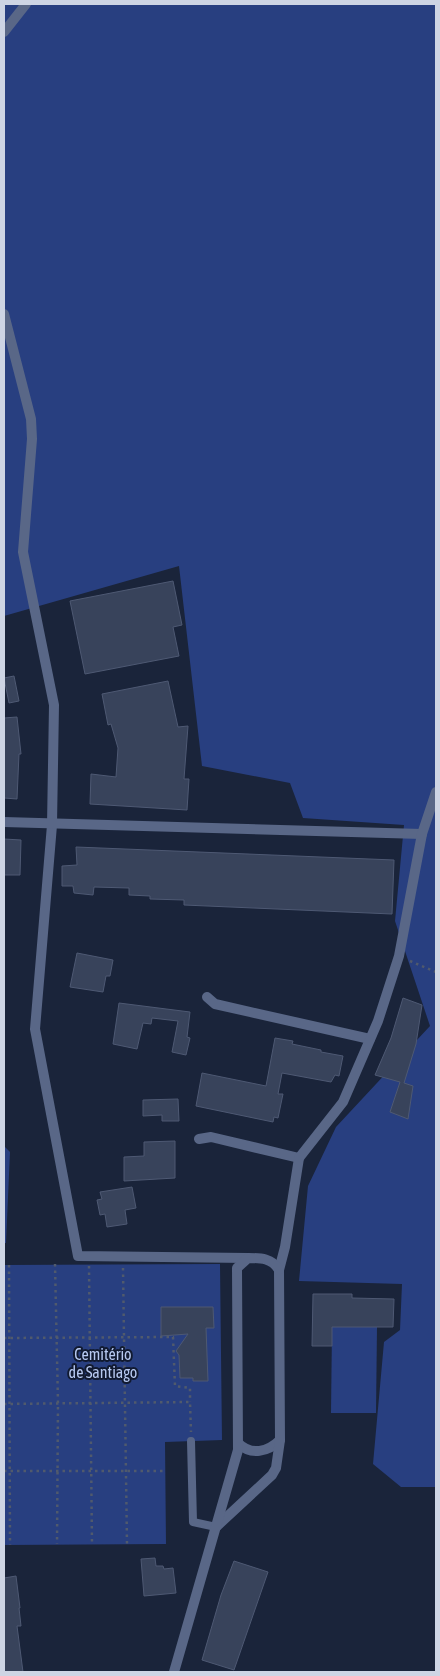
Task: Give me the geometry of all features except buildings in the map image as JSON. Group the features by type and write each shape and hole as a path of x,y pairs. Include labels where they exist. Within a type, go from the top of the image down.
{"street":[{"path":"4,32 26,4"},
{"path":"4,314 31,419 32,439 23,552 54,705 52,825 35,1029 78,1256 267,1259 280,1270"},
{"path":"216,1527 272,1475 276,1468 280,1440 280,1270 299,1158 343,1102 370,1039 399,956 422,834 436,792"},
{"path":"4,822 52,825 422,834"},
{"path":"207,998 215,1004 370,1039"},
{"path":"199,1139 211,1137 299,1158"},
{"path":"174,1672 238,1443 237,1268 248,1258"},
{"path":"238,1443 244,1448 260,1451 268,1449 280,1440"}],"lane":[{"path":"191,1441 193,1522 216,1527"}],"path":[{"path":"399,956 436,972"},
{"path":"55,1264 58,1403 57,1544"},
{"path":"89,1264 92,1544"},
{"path":"123,1264 127,1544"},
{"path":"9,1265 10,1545"},
{"path":"4,1338 173,1337 176,1386 190,1388 191,1441"},
{"path":"4,1404 190,1402"},
{"path":"4,1471 166,1471"}],"green space":[{"path":"4,4 436,4 436,1487 401,1487 373,1464 384,1342 400,1330 402,1284 299,1281 308,1186 336,1127 430,1026 395,921 404,825 303,818 290,783 202,766 179,566 4,616"},
{"path":"4,1146 10,1152 6,1243 4,1243"},
{"name":"Cemitério de Santiago","path":"220,1264 222,1440 165,1442 166,1544 4,1545 4,1265"},
{"path":"332,1327 377,1327 376,1413 331,1413"}]}
